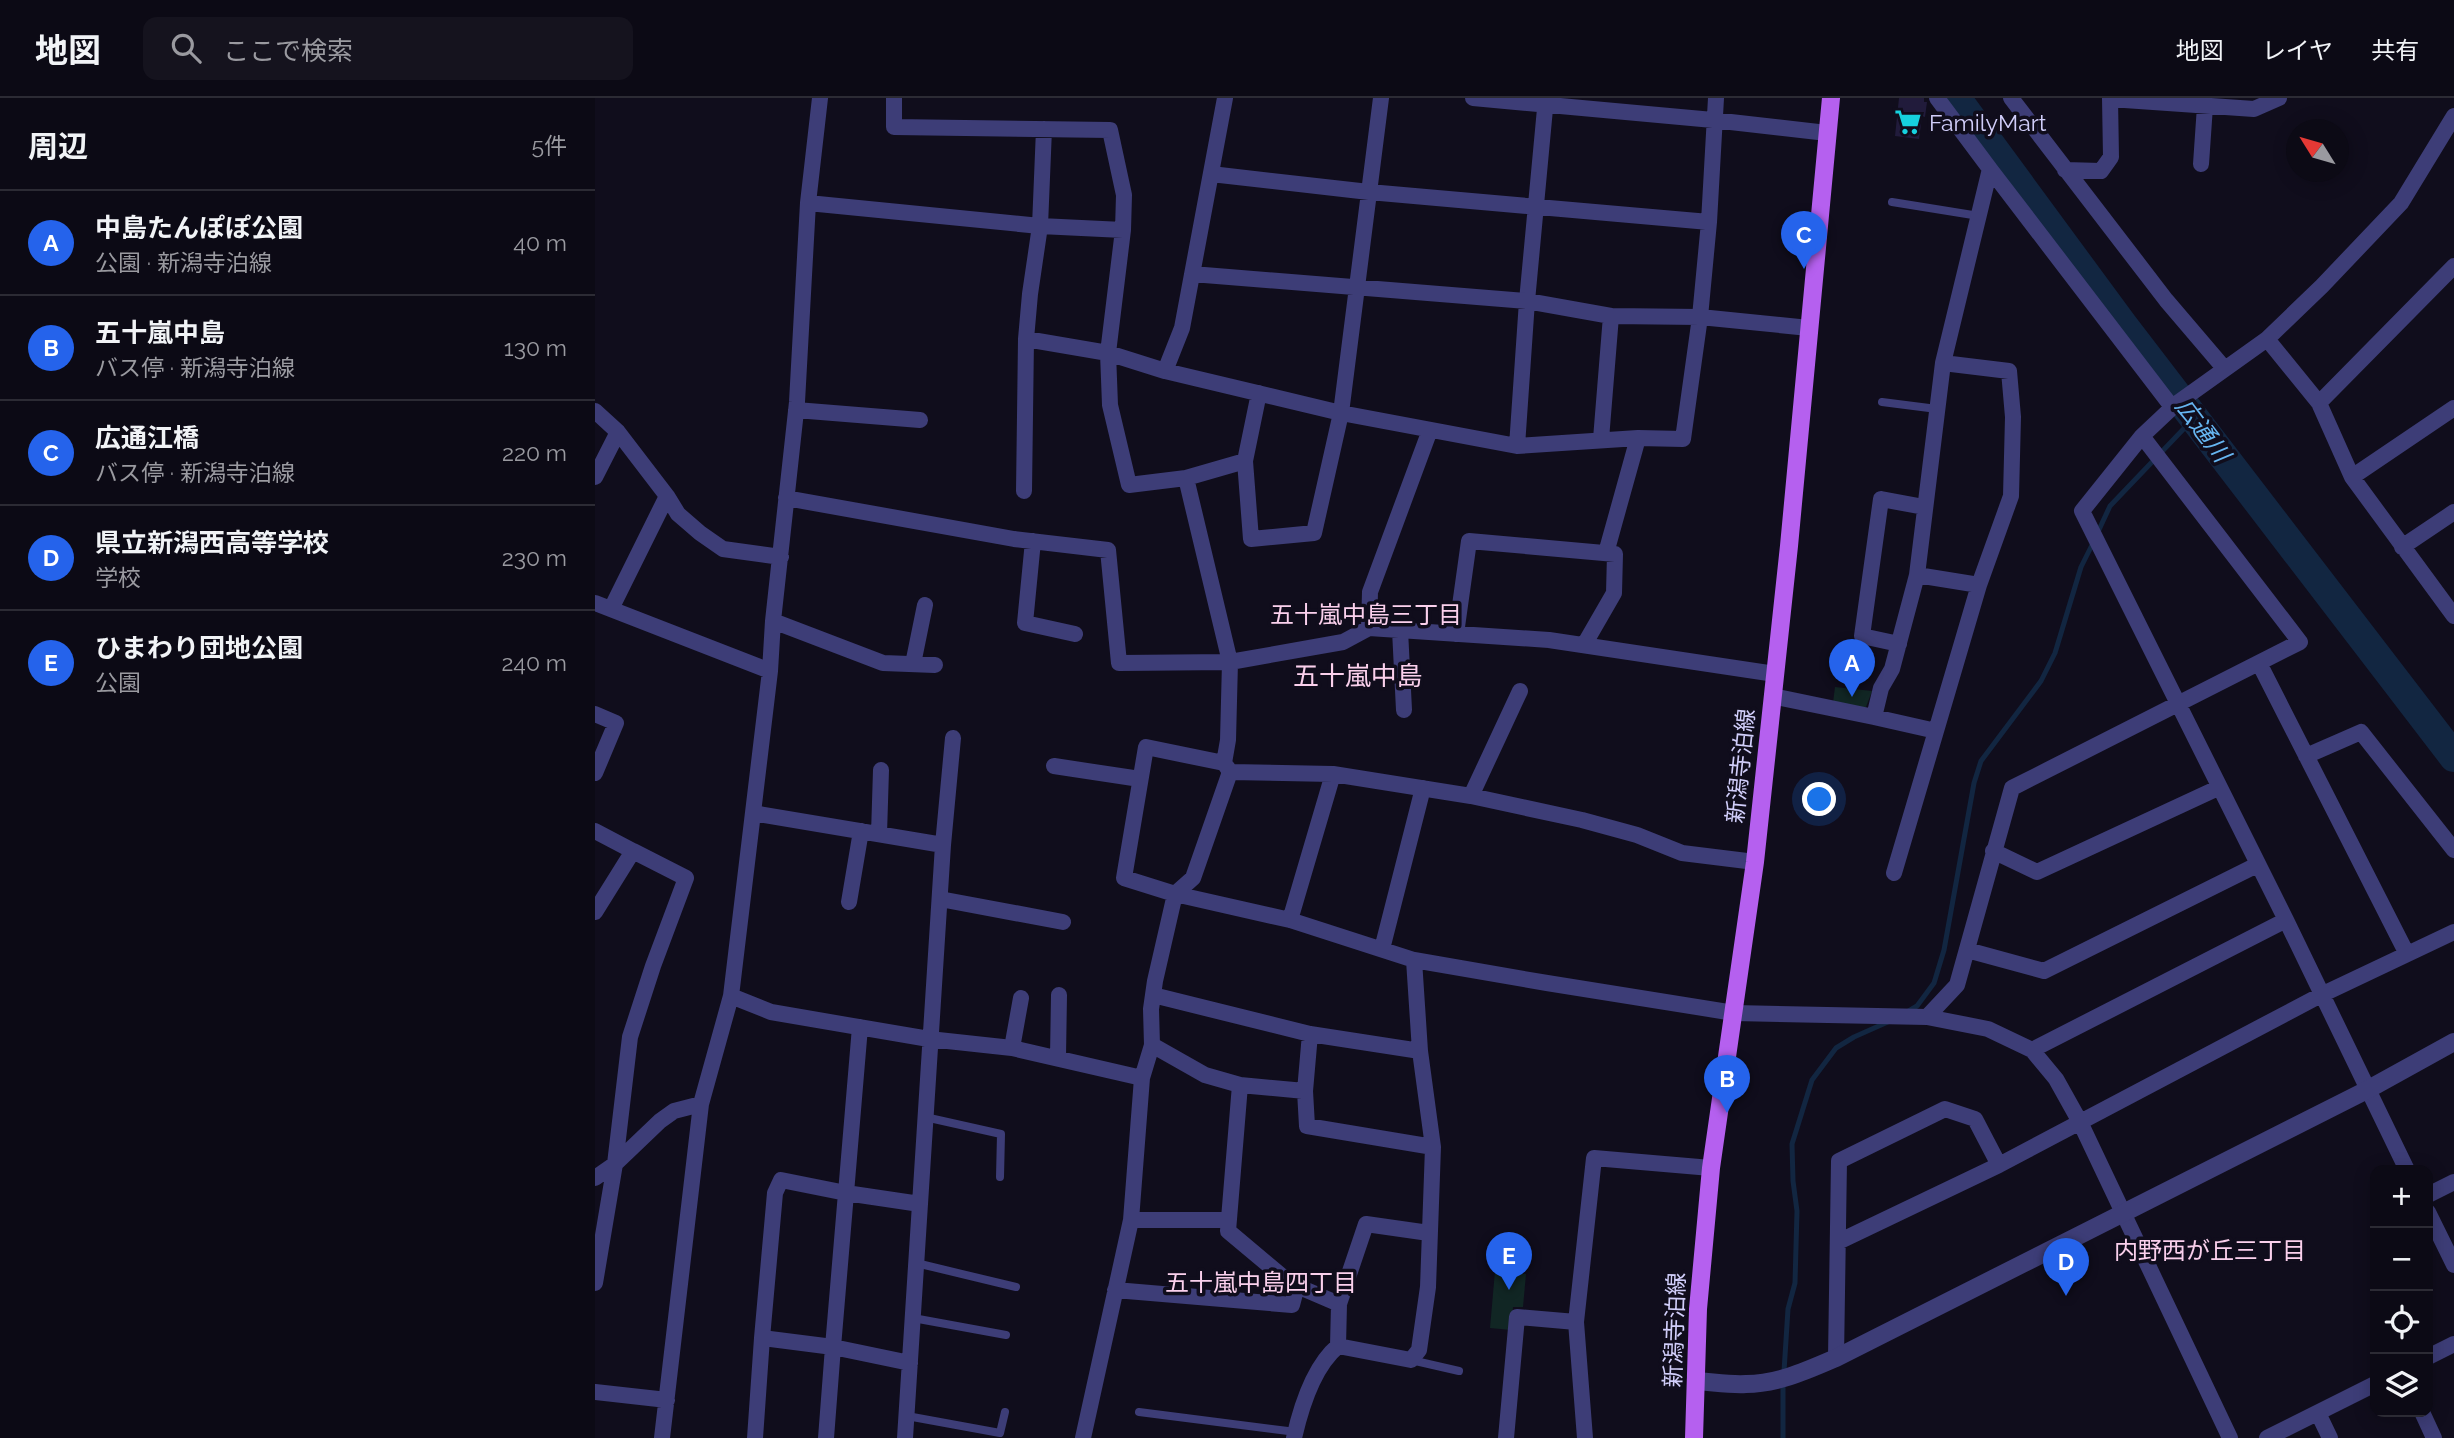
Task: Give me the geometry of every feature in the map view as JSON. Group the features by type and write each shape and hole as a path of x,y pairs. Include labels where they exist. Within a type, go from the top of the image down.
{"main road":[{"name":"新潟寺泊線","path":"1694,1438 1698,1309 1711,1168 1755,862 1831,98"}],"street":[{"path":"662,1438 701,1104 731,996 770,671 796,410 808,203 820,98"},
{"path":"894,98 894,127 1109,130 1124,195 1108,353 1110,405 1129,485 1186,478 1245,461"},
{"path":"1165,371 1182,328 1224,98"},
{"path":"1259,393 1245,461 1251,539 1314,534 1341,413 1381,98"},
{"path":"1472,98 1546,102 1827,133"},
{"path":"1026,339 1108,353 1165,371 1341,413 1517,446 1601,439 1683,439 1700,317 1716,98"},
{"path":"1937,98 2174,405"},
{"path":"2011,98 2221,370"},
{"path":"2065,170 2101,172 2111,157 2110,99 2205,106 2234,103 2254,109 2279,98"},
{"path":"1517,446 1527,301 1546,102"},
{"path":"2201,164 2205,106"},
{"path":"2404,1165 2082,510 2142,436 2174,405 2267,339 2402,203 2454,116"},
{"path":"1024,491 1026,339 1040,226 1044,129"},
{"path":"1874,717 1881,688 1892,669 1917,575 1943,363 1990,169"},
{"path":"1211,174 1369,192 1709,222"},
{"path":"808,203 1040,226 1122,230"},
{"path":"2319,403 2454,266"},
{"path":"1192,274 1527,301 1611,316 1700,317 1809,328"},
{"path":"1601,439 1611,316"},
{"path":"2267,339 2319,403 2352,477 2454,616"},
{"path":"1894,873 1979,584 2011,496 2013,416 2009,371 1943,363"},
{"path":"2352,477 2454,408"},
{"path":"796,410 920,420"},
{"path":"595,411 618,432 678,514 723,549 781,557"},
{"path":"1369,628 1370,592 1430,430"},
{"path":"595,477 618,432"},
{"path":"1927,1017 1957,985 2012,788 2300,642 2142,436"},
{"path":"1606,553 1639,438"},
{"path":"1083,1438 1131,1220 1142,1078 1152,1045 1153,995 1175,894 1193,878 1227,767 1230,662 1186,478"},
{"path":"611,609 667,496"},
{"path":"786,498 1033,541 1108,550 1119,663 1230,662 1343,642 1369,628 1549,640 1775,674"},
{"path":"1899,644 1861,636 1881,499 1924,507"},
{"path":"2402,547 2454,512"},
{"path":"1033,541 1025,624 1075,634"},
{"path":"1456,634 1469,541 1615,554 1614,593 1584,645"},
{"path":"1917,575 1979,584"},
{"path":"595,603 770,671"},
{"path":"913,664 925,605"},
{"path":"773,621 883,663 935,666"},
{"path":"1400,630 1404,710"},
{"path":"2259,663 2407,954"},
{"path":"1471,796 1520,691"},
{"path":"1772,696 1936,731"},
{"path":"595,714 616,723 595,773"},
{"path":"2306,755 2361,732 2454,850"},
{"path":"905,1438 929,1039 953,738"},
{"path":"1755,862 1682,853 1637,835 1582,820 1471,796 1333,774 1227,767 1146,747 1124,878 1175,894 1290,920 1414,960 1734,1013 1927,1017 1988,1029 2032,1050 2056,1079 2080,1122 2230,1438"},
{"path":"1054,766 1140,779"},
{"path":"879,834 881,770"},
{"path":"1290,920 1333,774"},
{"path":"1382,949 1423,788"},
{"path":"1993,851 2037,873 2218,788"},
{"path":"753,813 943,845"},
{"path":"595,831 686,878 630,1037 615,1164 595,1283"},
{"path":"849,902 861,831"},
{"path":"595,912 633,851"},
{"path":"1966,950 2044,971 2257,865"},
{"path":"940,899 1063,922"},
{"path":"2032,1050 2286,920"},
{"path":"1838,1242 1999,1165 2321,995 2454,932"},
{"path":"1295,1435 1315,1376 1328,1354 1338,1346 1411,1360 1419,1350 1428,1287 1433,1147 1420,1051 1414,960"},
{"path":"1058,1057 1059,995"},
{"path":"1153,995 1310,1034 1420,1051"},
{"path":"731,996 771,1012 929,1039 1012,1048 1142,1078"},
{"path":"1012,1048 1021,998"},
{"path":"825,1438 859,1027"},
{"path":"1310,1034 1305,1091 1307,1126 1433,1147"},
{"path":"1696,1381 1747,1384 1773,1381 1836,1358 2367,1090 2454,1042"},
{"path":"1152,1045 1205,1075 1240,1085 1305,1091"},
{"path":"1240,1085 1228,1231 1290,1283 1339,1304"},
{"path":"595,1178 615,1164 674,1111 701,1104"},
{"path":"1836,1358 1839,1161 1945,1110 1975,1119 1999,1165"},
{"path":"1585,1438 1576,1322 1594,1158 1711,1168"},
{"path":"755,1438 775,1193 781,1180 846,1193 920,1203"},
{"path":"2433,1192 2454,1182"},
{"path":"1131,1220 1229,1220"},
{"path":"2433,1222 2454,1265"},
{"path":"1338,1346 1339,1304 1366,1224 1429,1233"},
{"path":"1115,1290 1292,1305 1297,1286"},
{"path":"1506,1438 1517,1317 1576,1322"},
{"path":"762,1338 833,1347 910,1363"},
{"path":"2433,1354 2454,1344"},
{"path":"2267,1438 2370,1387"},
{"path":"595,1392 667,1400"},
{"path":"2318,1413 2330,1438"},
{"path":"2424,1417 2434,1438"}],"lane":[{"path":"1892,202 1979,216"},
{"path":"1882,402 1937,410"},
{"path":"925,1117 1001,1134 1000,1177"},
{"path":"916,1263 1016,1287"},
{"path":"913,1318 1006,1335"},
{"path":"1411,1360 1459,1371"},
{"path":"907,1416 1000,1433 1005,1412"},
{"path":"1139,1412 1295,1435"}],"green space":[{"path":"1835,687 1872,691 1866,707 1853,708 1833,703"},
{"path":"1495,1271 1526,1274 1523,1307 1513,1307 1511,1330 1490,1328"}],"building":[{"name":"FamilyMart","path":"1899,98 1924,98 1924,102 1927,102 1919,139 1895,136"}],"waterway":[{"name":"広通川","path":"1956,98 2122,324 2454,757"},
{"path":"2097,534 2110,506 2194,418"},
{"path":"1907,1012 1917,1006 1934,983 1944,950 1974,783 1981,761 2041,681 2055,653 2081,567 2093,543"},
{"path":"1783,1438 1788,1309 1795,1283 1797,1211 1792,1144 1812,1080 1836,1048 1890,1021"}],"place":[{"name":"FamilyMart","path":"1908,122"},
{"name":"広通江橋","path":"1804,269"},
{"name":"中島たんぽぽ公園","path":"1852,697"},
{"name":"五十嵐中島","path":"1727,1113"},
{"name":"ひまわり団地公園","path":"1509,1290"},
{"name":"県立新潟西高等学校","path":"2066,1296"}],"district":[{"name":"五十嵐中島三丁目","path":"1366,614"},
{"name":"五十嵐中島","path":"1358,676"},
{"name":"内野西が丘三丁目","path":"2210,1250"},
{"name":"五十嵐中島四丁目","path":"1261,1282"}]}
